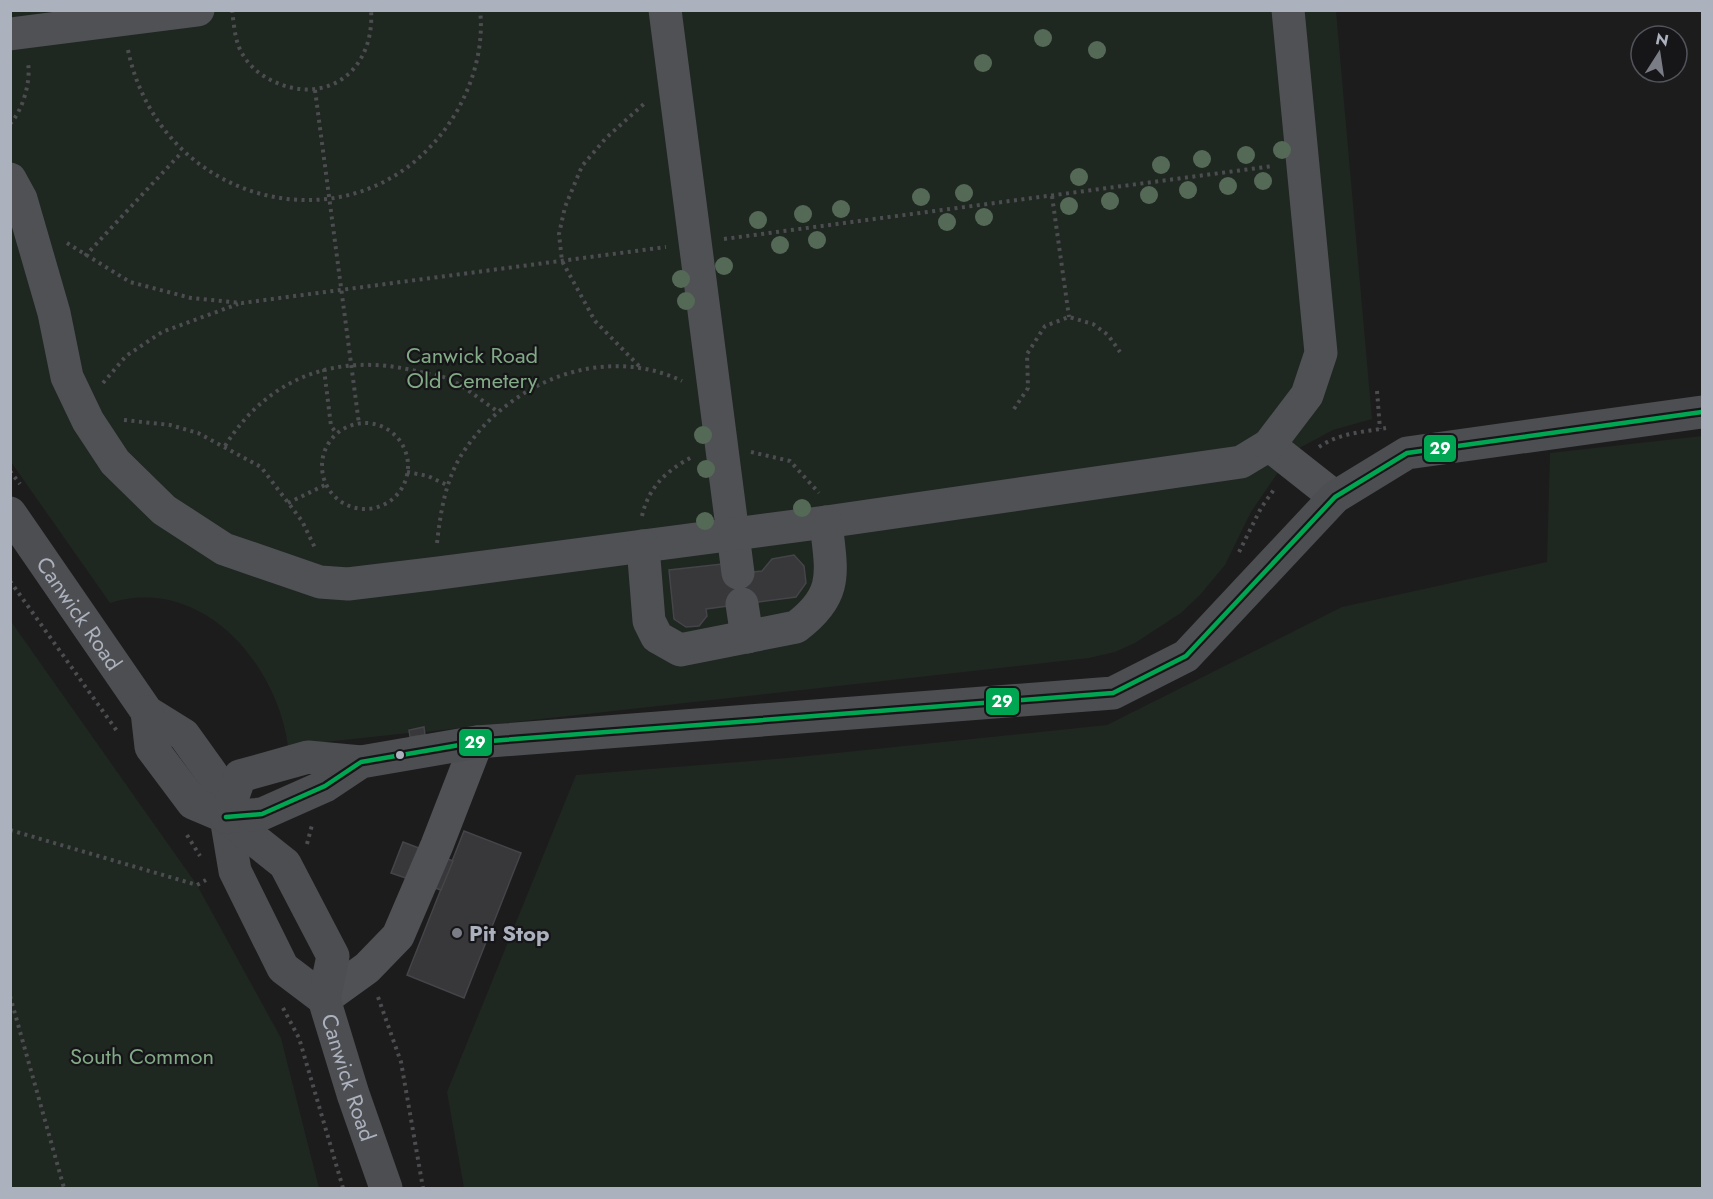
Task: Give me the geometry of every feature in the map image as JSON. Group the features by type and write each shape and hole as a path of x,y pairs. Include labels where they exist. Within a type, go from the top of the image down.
{"main road":[{"path":"324,999 333,956 285,864 226,817 240,776 308,757 361,762 477,742 1113,693 1186,656 1335,497 1407,453 1702,412"},
{"name":"Canwick Road","path":"10,513 147,712 151,747 193,802 226,817 235,871 283,968 324,999 353,1094 386,1188"}],"lane":[{"path":"16,33 198,10"},
{"path":"665,10 747,637"},
{"path":"1281,454 1321,353 1288,10"},
{"path":"10,179 21,199 54,313 67,377 88,421 115,462 164,510 224,549 320,582 348,584 826,522 1241,462 1281,454 1335,497"},
{"path":"643,546 649,621 657,637 680,650 796,627 825,598 831,573 826,522"},
{"path":"324,999 368,968 398,936 477,742"}],"path":[{"path":"232,10 242,54 264,78 298,90 315,90 335,85 351,72 367,50 371,10"},
{"path":"121,20 134,78 159,125 182,152 206,171 244,189 285,198 328,200 390,179 421,158 447,128 465,96 477,62 482,24 480,10"},
{"path":"10,124 17,117 30,74 16,33"},
{"path":"639,367 596,321 562,261 561,225 565,207 582,166 606,138 636,114 657,90 671,59"},
{"path":"315,90 328,200 344,291 359,424"},
{"path":"85,256 182,152"},
{"path":"66,243 130,282 191,298 242,303 1303,162"},
{"path":"1052,196 1069,317"},
{"path":"242,303 162,332 126,356 91,397 88,421 124,420 170,425 198,433 261,467 313,542 320,567 320,582"},
{"path":"1014,410 1028,388 1027,354 1045,326 1069,317 1093,324 1108,335 1120,352"},
{"path":"225,446 236,428 259,403 308,374 352,364 388,364 450,379 498,411"},
{"path":"439,573 437,543 441,509 447,485 465,448 498,411 551,378 605,365 639,367 681,380 717,421"},
{"path":"324,369 331,426 337,434"},
{"path":"1377,391 1380,429"},
{"path":"378,425 398,438 407,457 407,472 404,485 383,506 362,510 344,505 325,484 321,467 325,448 337,434 348,426 378,425"},
{"path":"1235,558 1261,508 1281,454 1354,433 1389,428"},
{"path":"407,472 428,476 447,485"},
{"path":"288,503 325,484"},
{"path":"10,581 52,640"},
{"path":"10,830 197,885 212,877"},
{"path":"368,968 402,1062 423,1188"},
{"path":"10,996 64,1188"},
{"path":"277,998 299,1038 343,1188"}],"green space":[{"name":"Canwick Road Old Cemetery","path":"10,11 1336,11 1372,419 1333,430 1292,452 1251,512 1225,565 1200,595 1181,613 1135,643 1115,652 1089,658 425,732 424,728 409,729 409,733 288,746 281,715 268,685 251,657 229,632 203,614 175,601 143,597 110,603 11,462"},
{"path":"1702,436 1702,1188 464,1188 447,1092 576,775 788,758 1107,725 1342,607 1547,562 1550,453"},
{"name":"South Common","path":"10,620 197,885 281,1038 319,1188 11,1188"}],"building":[{"path":"794,555 804,566 806,583 796,597 706,609 707,616 699,626 686,627 674,619 669,570 722,564 724,575 762,571 772,559"},
{"path":"424,727 425,735 410,737 409,730"},
{"name":"Pit Stop","path":"464,831 521,853 464,998 407,975"},
{"path":"403,842 453,861 441,890 391,873"}],"transit line":[{"name":"29","path":"226,817 262,814 325,786 361,762 477,742 1113,693 1186,656 1335,497 1407,453 1702,412"}],"place":[{"name":"Pit Stop","path":"457,933"}]}
